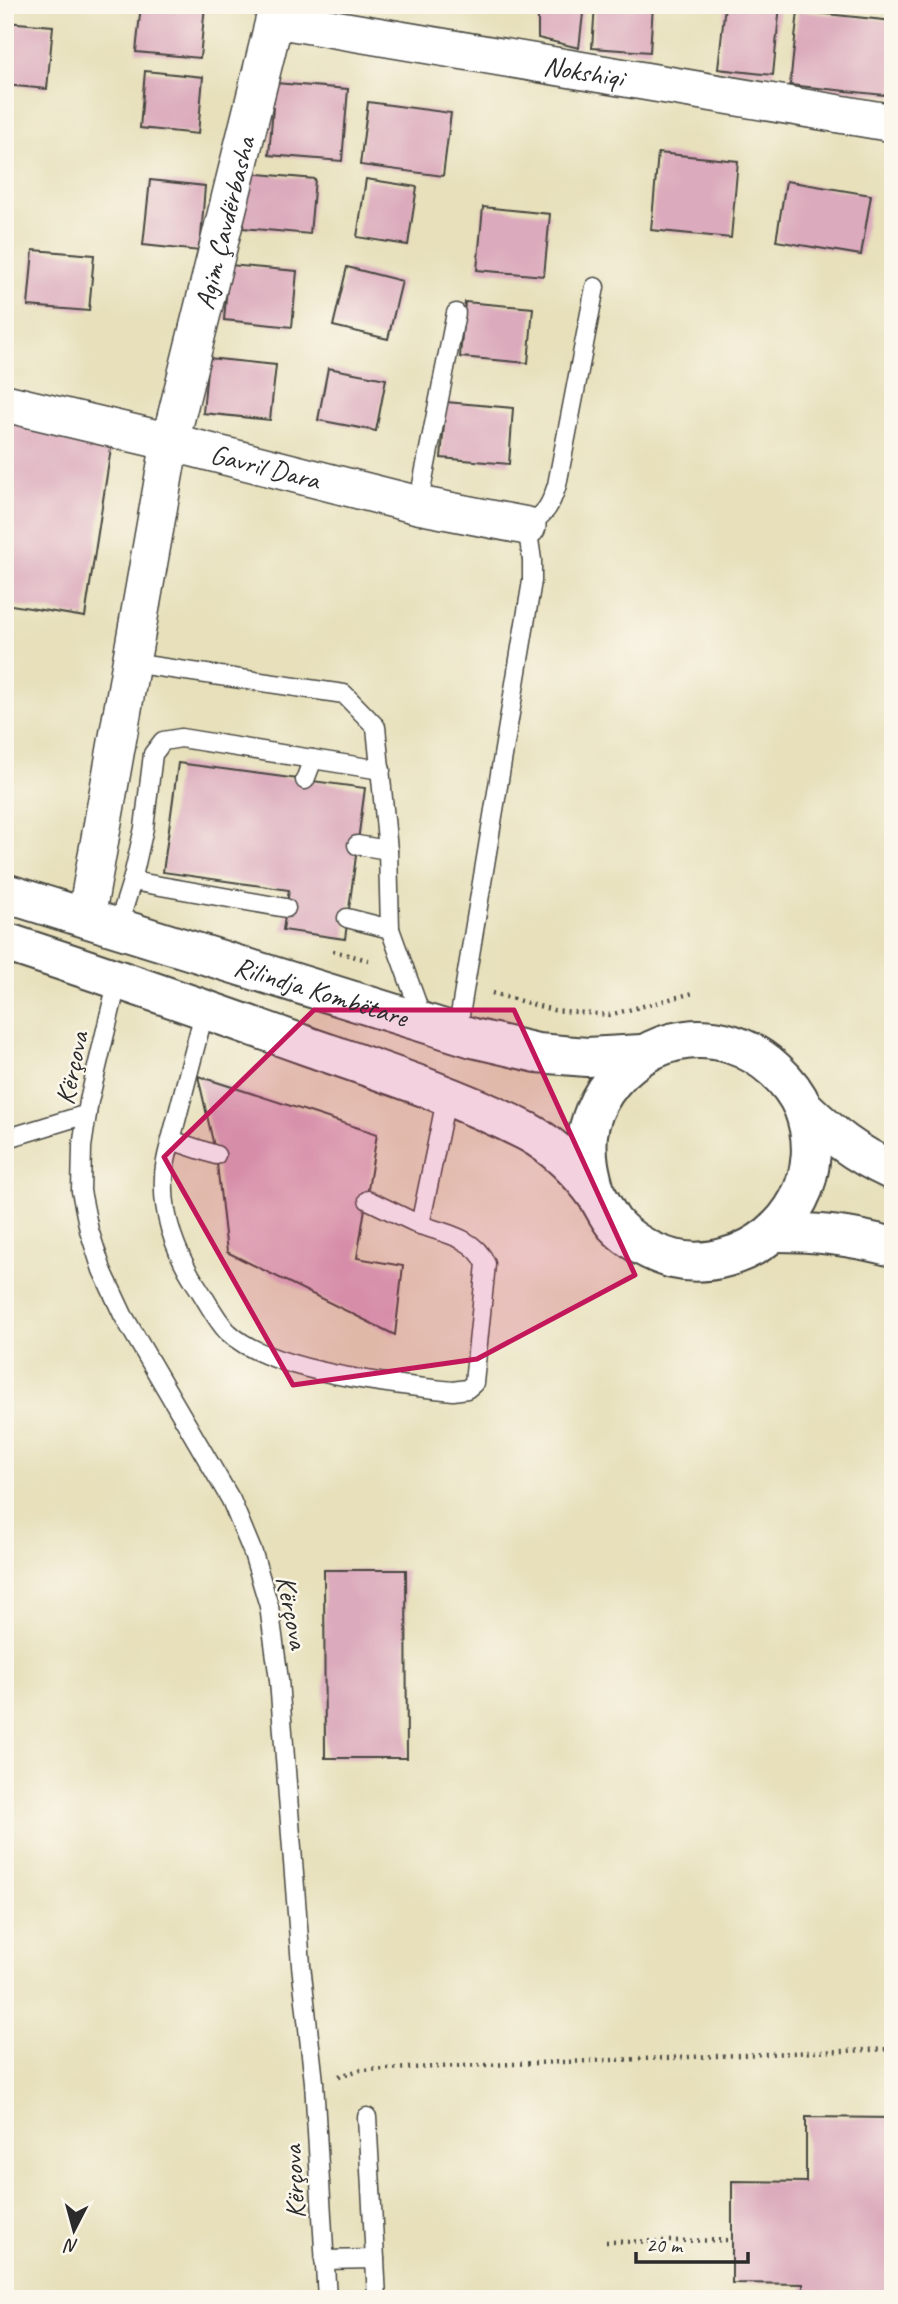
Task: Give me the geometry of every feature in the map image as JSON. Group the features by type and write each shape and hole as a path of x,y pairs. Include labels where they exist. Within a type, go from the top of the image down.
{"main road":[{"name":"Rilindja Kombëtare","path":"5,893 440,1028 537,1053 587,1057 642,1054"},
{"name":"Rilindja Kombëtare","path":"5,942 205,1009 447,1095 533,1135 562,1157 596,1194"},
{"path":"803,1107 811,1141 808,1175 796,1206 775,1233 745,1252 711,1261 676,1259 642,1247 615,1224 596,1194 588,1163 588,1131 598,1100 617,1073 642,1054 672,1042 704,1038 735,1045 763,1059 786,1080 803,1107 835,1138 862,1157 893,1171"},
{"path":"775,1233 817,1232 893,1247"}],"street":[{"name":"Nokshiqi","path":"276,12 893,123"},
{"name":"Agim Çavdërbasha","path":"101,924 131,663 170,442 276,12"},
{"name":"Gavril Dara","path":"5,403 418,505 527,526"}],"lane":[{"path":"131,663 344,694 376,727 388,850 390,929 405,970 440,1028 464,985 532,581 527,526 544,514 551,503 595,286"},
{"path":"418,505 456,313"},
{"path":"101,924 132,881 144,828 153,754 163,741 181,738 381,770"},
{"path":"305,780 313,759"},
{"path":"357,845 388,850"},
{"path":"132,881 286,908"},
{"path":"266,904 275,888"},
{"path":"347,919 390,929"},
{"name":"Kërçova","path":"118,979 87,1114 82,1147 81,1191 89,1230 102,1270 123,1315 231,1500 253,1553 269,1606 279,1680 301,1965 314,2082 327,2299"},
{"path":"205,1009 171,1140 164,1175 165,1205 172,1237 189,1273 227,1332 249,1347 277,1359 348,1377 441,1390 467,1389 474,1382 486,1265 481,1253 457,1237 420,1225 368,1200"},
{"path":"420,1225 447,1095"},
{"path":"5,1139 87,1114"},
{"path":"171,1140 216,1155"},
{"path":"367,2117 377,2299"},
{"path":"324,2260 375,2259"}],"path":[{"path":"326,950 405,970"},
{"path":"464,985 552,1010 609,1015 692,993"},
{"path":"314,2082 360,2070 893,2049"},
{"path":"606,2242 732,2241"}],"highlighted area":[{"path":"314,1010 514,1010 635,1275 477,1359 293,1385 164,1157"}],"building":[{"path":"141,5 205,5 200,58 136,52"},
{"path":"525,5 584,5 579,48 538,38 538,10 525,8"},
{"path":"595,5 653,5 650,52 592,48"},
{"path":"725,5 780,5 773,75 718,69"},
{"path":"798,11 893,21 893,96 790,85"},
{"path":"5,22 53,26 47,89 5,85"},
{"path":"145,71 203,77 198,134 140,128"},
{"path":"275,83 348,89 342,161 269,155"},
{"path":"368,102 451,113 443,176 360,165"},
{"path":"658,153 738,161 731,238 651,230"},
{"path":"247,173 315,179 310,234 243,228"},
{"path":"366,179 417,187 408,245 357,237"},
{"path":"150,180 205,186 200,251 143,245"},
{"path":"786,181 871,195 861,255 776,241"},
{"path":"483,207 550,214 544,276 477,270"},
{"path":"33,250 94,255 89,311 28,306"},
{"path":"229,265 297,271 292,327 224,320"},
{"path":"347,267 402,281 388,339 333,326"},
{"path":"465,302 533,308 528,363 460,357"},
{"path":"208,358 276,365 270,420 203,413"},
{"path":"328,368 386,379 376,431 318,420"},
{"path":"446,402 513,408 509,464 441,458"},
{"path":"5,410 114,429 85,617 5,604"},
{"path":"178,763 365,788 345,939 283,930 289,890 163,872"},
{"path":"198,1076 377,1134 357,1258 403,1266 395,1335 227,1252 216,1155"},
{"path":"324,1570 406,1570 407,1758 325,1758"},
{"path":"806,2117 893,2118 893,2299 803,2299 803,2284 732,2283 732,2181 806,2182"}]}
